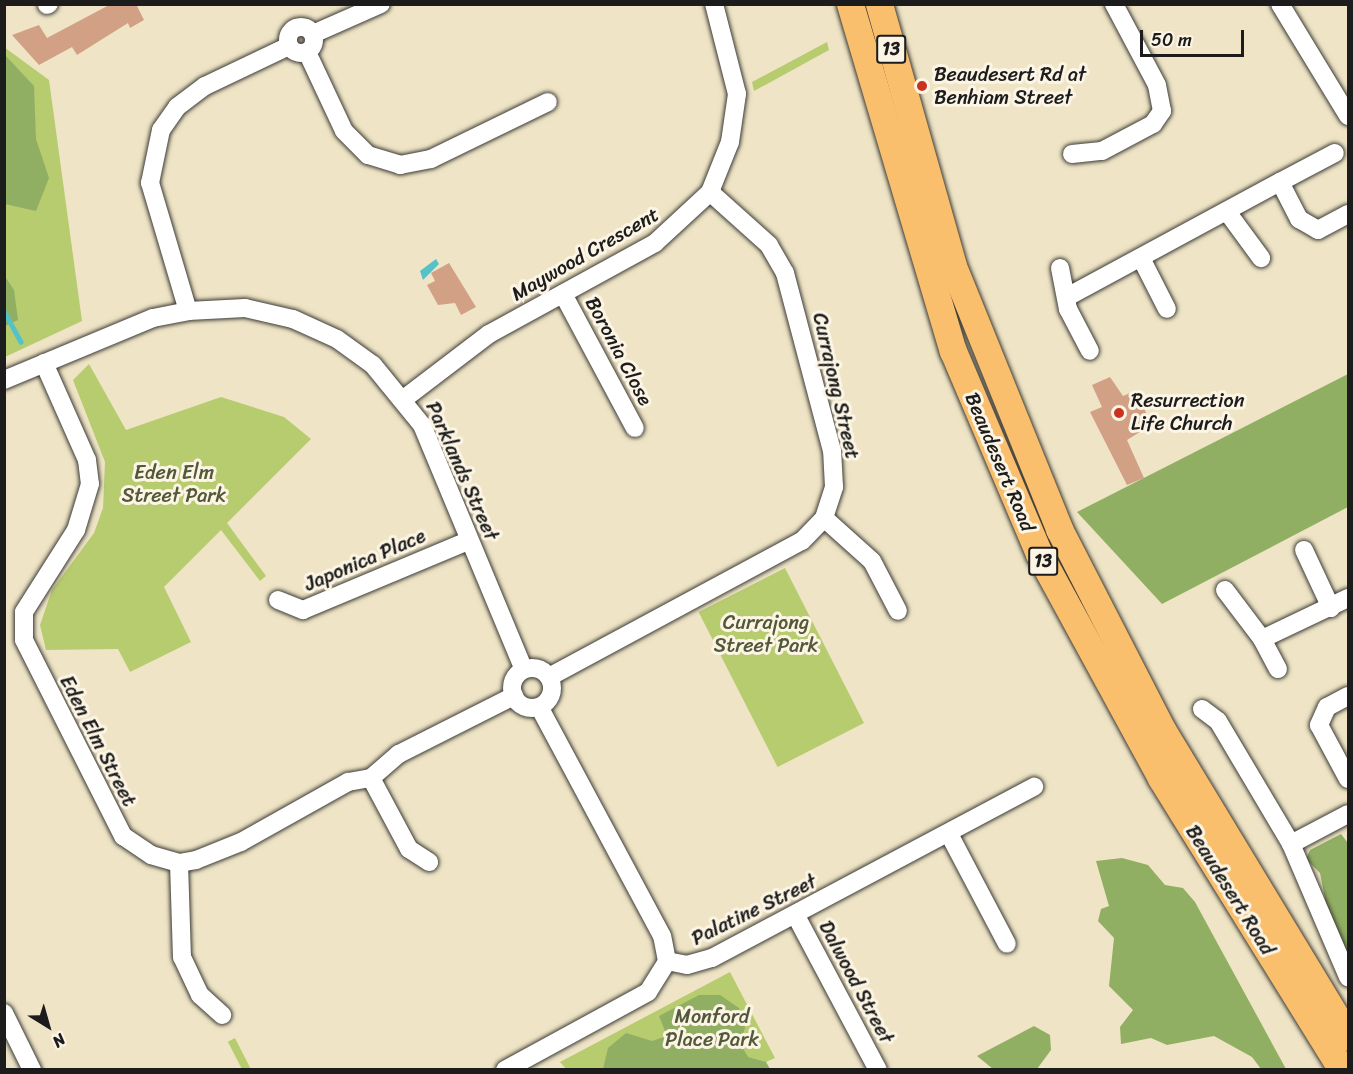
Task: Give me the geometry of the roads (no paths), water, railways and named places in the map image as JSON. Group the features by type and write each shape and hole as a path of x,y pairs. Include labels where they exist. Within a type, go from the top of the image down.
{"highway":[{"name":"Beaudesert Road","path":"850,4 953,351 1039,554 1161,778 1342,1070"},
{"name":"Beaudesert Road","path":"879,4 953,266 1059,529 1163,730 1348,1037"}],"street":[{"path":"289,46 295,28 313,34 381,4"},
{"name":"Maywood Crescent","path":"405,398 489,334 655,243 710,192 730,142 736,94 714,4"},
{"path":"1072,154 1102,151 1153,124 1162,111 1157,85 1113,4"},
{"path":"1280,4 1348,116"},
{"path":"313,34 307,52 344,131 368,155 400,165 431,159 548,102"},
{"path":"188,311 150,183 161,130 177,106 205,86 289,46 307,52"},
{"path":"1067,297 1228,213 1335,153"},
{"path":"1280,182 1299,219 1318,230 1348,214"},
{"name":"Currajong Street","path":"549,677 802,541 824,518 834,487 832,451 785,273 769,245 710,192"},
{"path":"1228,213 1261,258"},
{"path":"1141,258 1167,309"},
{"path":"1060,268 1067,297 1090,351"},
{"name":"Boronia Close","path":"563,294 635,428"},
{"name":"Parklands Street","path":"4,380 153,318 188,311 245,308 293,319 338,339 405,398 422,425 468,541 524,670"},
{"name":"Eden Elm Street","path":"44,363 87,460 90,484 76,530 24,612 24,640 123,836 151,855 179,863"},
{"path":"824,518 872,561 898,611"},
{"name":"Japonica Place","path":"278,600 303,610 468,541"},
{"path":"1304,550 1331,608"},
{"path":"1225,590 1262,639 1278,669"},
{"path":"1262,639 1348,598"},
{"path":"534,668 549,677 552,693 539,707 522,706 513,696 515,678 524,670 534,668"},
{"path":"222,1015 200,994 182,957 179,863 241,842 348,782 371,778 399,754 513,696"},
{"path":"1348,696 1328,707 1319,725 1348,779"},
{"path":"505,1070 648,992 667,961 662,936 539,707"},
{"path":"1202,709 1218,722 1291,844 1348,977"},
{"path":"371,778 409,849 429,862"},
{"name":"Palatine Street","path":"667,961 695,964 796,916 1034,787"},
{"path":"1291,844 1348,814"},
{"path":"949,834 1007,944"},
{"name":"Dalwood Street","path":"796,916 878,1070"},
{"path":"4,1013 32,1070"}],"water":[{"path":"436,259 439,264 423,280 420,271"}],"waterway":[{"path":"4,311 21,342"}],"place":[{"name":"Beaudesert Rd at Benhiam Street","path":"922,86"},
{"name":"Resurrection Life Church","path":"1119,413"}],"park label":[{"name":"Eden Elm Street Park","path":"174,484"},
{"name":"Currajong Street Park","path":"766,634"},
{"name":"Monford Place Park","path":"712,1028"}]}
